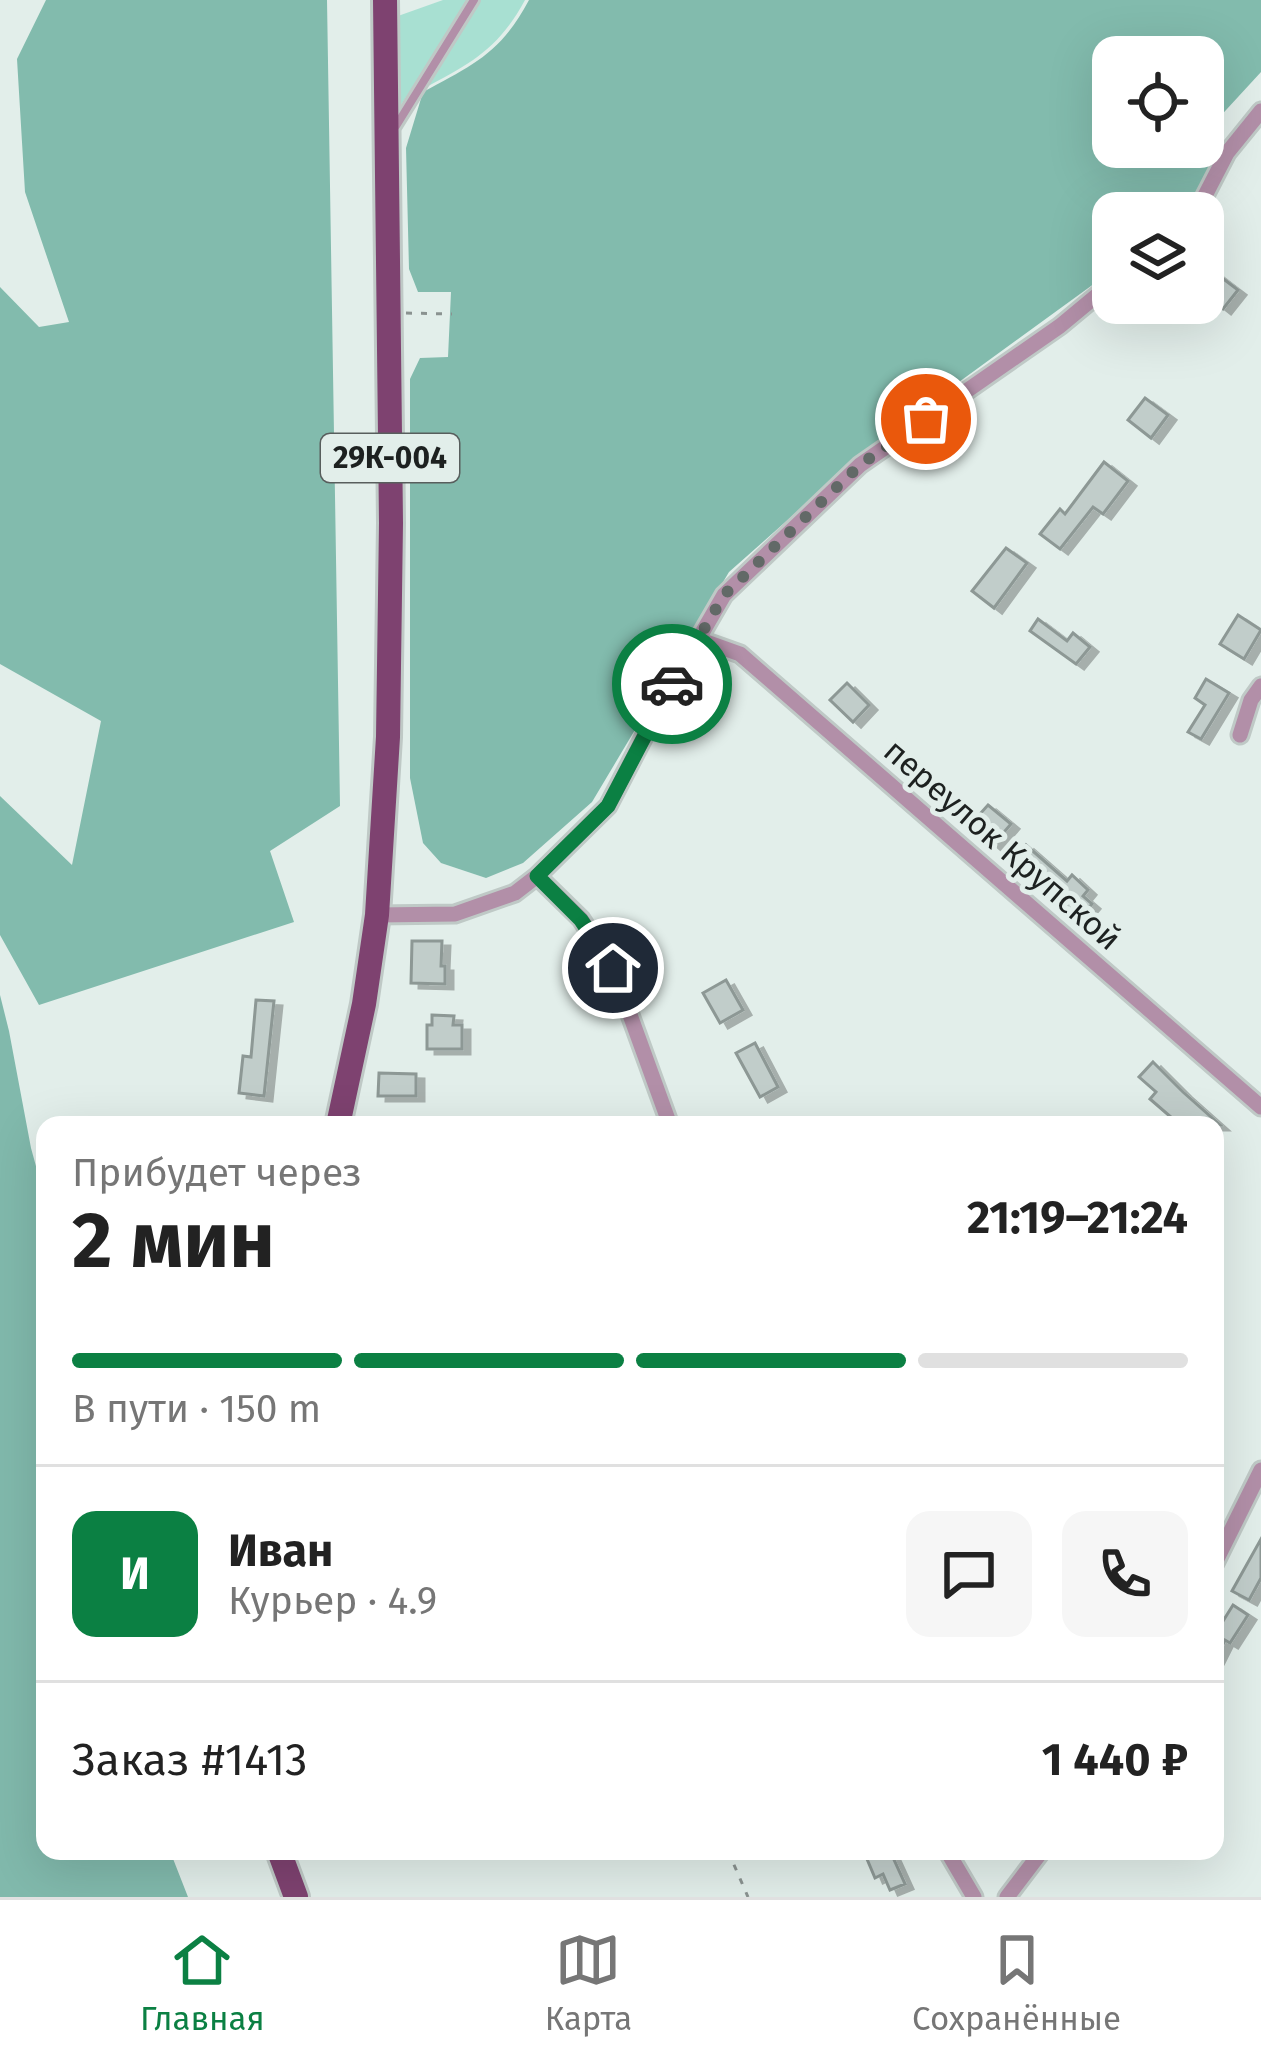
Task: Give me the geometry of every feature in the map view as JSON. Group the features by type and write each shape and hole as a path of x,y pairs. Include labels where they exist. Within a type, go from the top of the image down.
{"main road":[{"name":"29К-004","path":"340,1116 377,915 388,737 385,0"},
{"path":"282,1860 296,1897"}],"street":[{"path":"1207,192 1227,153 1261,111"},
{"path":"377,915 455,914 515,893 537,876 608,806 724,595 860,465 1092,299"},
{"name":"переулок Крупской","path":"698,639 740,654 1261,1107"},
{"path":"1240,735 1251,700 1261,686"},
{"path":"537,876 581,920 613,968 667,1116"},
{"path":"1224,1545 1261,1469"},
{"path":"952,1860 974,1897"},
{"path":"1014,1892 1036,1860"}],"lane":[{"path":"387,148 400,117 474,0"}],"path":[{"path":"404,314 452,314"},
{"path":"732,1860 748,1897"}],"shaded area":[{"path":"46,0 327,0 340,806 270,851 294,922 39,1005 0,935 0,796 72,865 101,721 0,664 0,287 39,327 69,322 25,192 17,59"},
{"path":"443,0 469,0 399,108 398,16"},
{"path":"479,0 525,0 482,54 423,89"},
{"path":"529,0 1261,0 1261,72 1224,112 1224,36 1092,36 1092,168 1213,168 1201,192 1092,192 1092,285 871,446 729,572 592,802 523,863 486,878 441,863 423,843 410,778 410,379 420,358 448,357 451,292 418,292 409,269 406,148 423,92 484,56 508,33"},
{"path":"0,995 36,1166 36,1860 174,1860 188,1897 0,1897"}],"building":[{"path":"1224,279 1238,290 1224,308"},
{"path":"1145,398 1168,415 1151,438 1128,420"},
{"path":"1104,462 1128,481 1103,514 1093,507 1060,549 1040,534 1060,509 1065,514"},
{"path":"1006,548 1027,563 994,608 972,591"},
{"path":"1238,615 1261,630 1244,659 1220,644"},
{"path":"1038,619 1067,641 1073,633 1090,647 1076,664 1030,631"},
{"path":"1206,679 1229,693 1201,739 1188,732 1205,705 1195,698"},
{"path":"847,683 869,705 853,722 830,700"},
{"path":"988,805 1011,824 993,845 970,825"},
{"path":"1026,845 1067,881 1072,875 1088,890 1083,896 1092,904 1080,918 1013,861"},
{"path":"412,941 442,941 445,984 411,983"},
{"path":"726,980 743,1010 720,1023 703,993"},
{"path":"256,1000 274,1001 264,1096 239,1093 243,1056 251,1057"},
{"path":"432,1015 454,1016 453,1025 462,1025 462,1049 427,1049"},
{"path":"755,1043 778,1087 760,1097 736,1053"},
{"path":"1153,1062 1210,1116 1170,1116 1150,1099 1156,1092 1139,1077"},
{"path":"379,1073 416,1074 416,1096 378,1096"},
{"path":"1261,1539 1261,1578 1249,1600 1232,1591"},
{"path":"1233,1605 1248,1615 1230,1643 1224,1642 1224,1620"},
{"path":"867,1860 894,1860 905,1884 890,1890 883,1874 875,1878"}],"way so far":[{"path":"672,684 724,595 860,465 926,419"}],"route":[{"path":"613,968 581,920 537,876 608,806 672,684"}]}
